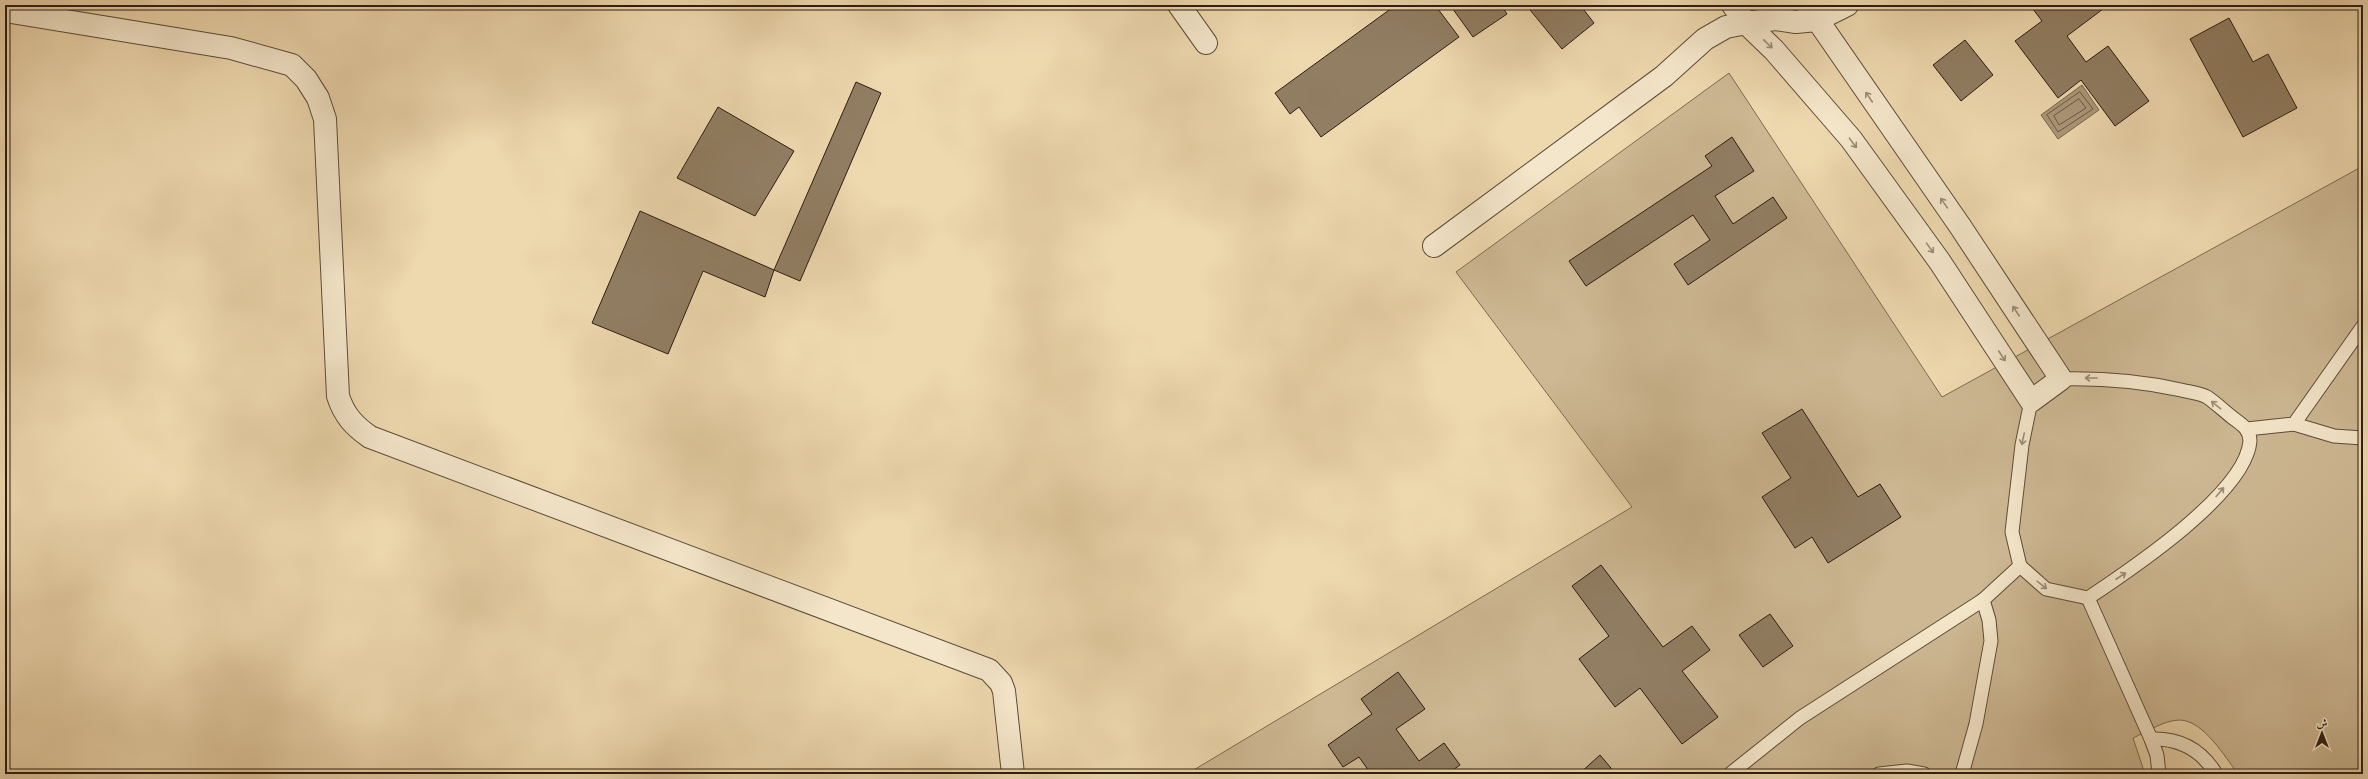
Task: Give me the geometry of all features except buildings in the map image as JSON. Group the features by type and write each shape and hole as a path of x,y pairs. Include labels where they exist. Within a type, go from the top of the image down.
{"street":[{"path":"1179,5 1206,43"},
{"path":"1733,5 1746,23 1774,50 1851,140 1940,262 2031,401 2061,379 1960,226 1812,13"},
{"path":"1434,246 1664,76 1705,38 1726,27 1775,19 1796,22 1812,13 1847,5"},
{"path":"5,11 231,48 292,65 306,79 318,98 325,119 338,396 342,409 357,428 370,437 990,670 1001,683 1004,691 1013,774"}],"lane":[{"path":"2294,424 2363,326"},
{"path":"2031,401 2022,445 2012,532 2020,566 2046,588 2088,598 2129,571 2179,534 2219,494 2244,462 2250,440 2247,429 2206,396 2145,382 2097,378 2061,379"},
{"path":"2247,429 2294,424 2334,436 2363,438"},
{"path":"1730,774 1800,718 1983,600 2020,566"},
{"path":"2088,598 2151,739 2159,774"},
{"path":"1962,774 1976,724 1991,641 1989,620 1983,600"},
{"path":"2151,739 2173,740 2194,749 2205,758 2216,774"},
{"path":"1879,774 1907,771 1924,774"}],"shaded area":[{"path":"1729,73 1942,397 2363,166 2363,774 2238,774 2213,741 2205,733 2197,726 2180,720 2162,724 2133,738 2145,774 1187,774 1632,507 1456,272"}],"water":[{"path":"2082,85 2099,110 2058,139 2041,115"}]}
